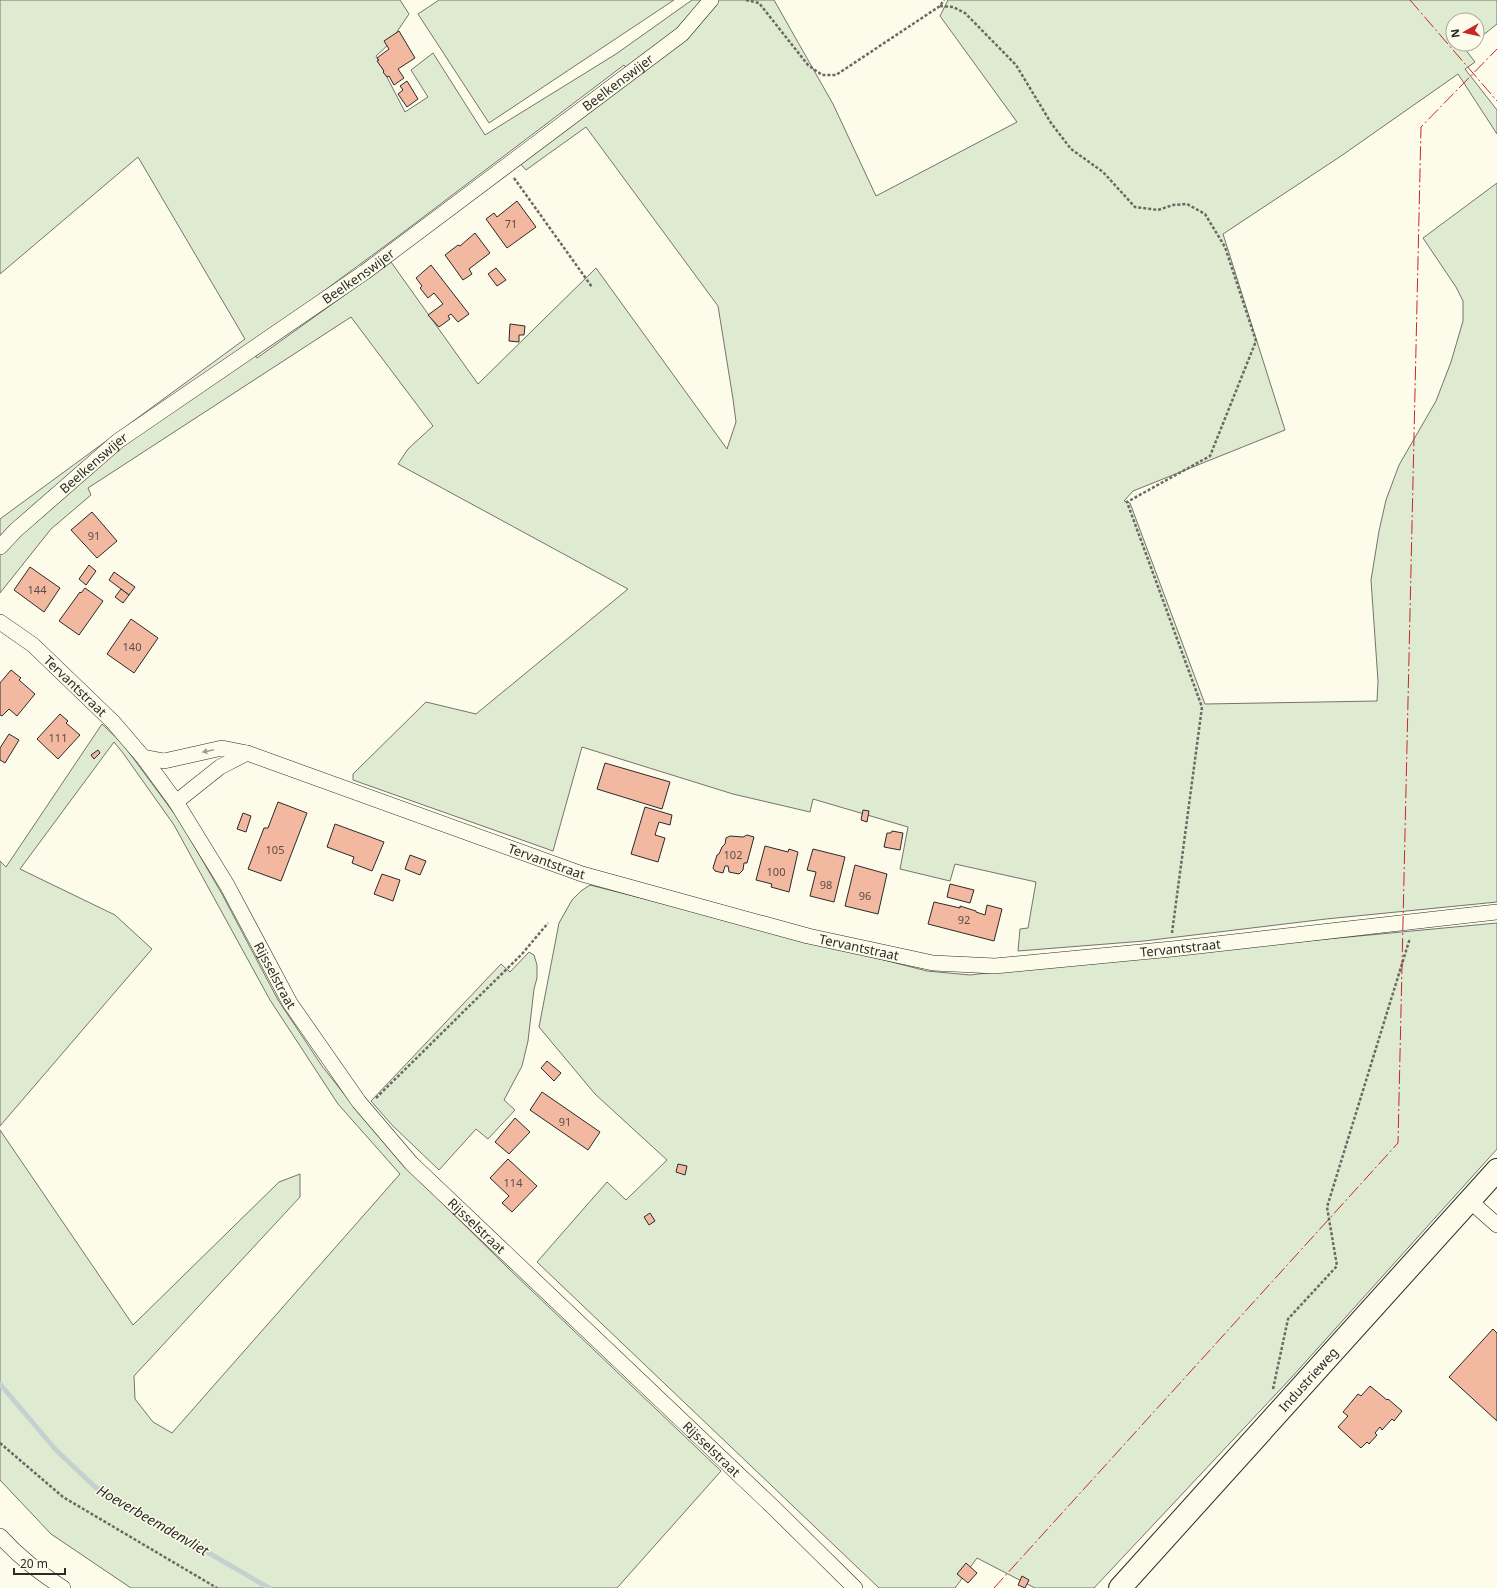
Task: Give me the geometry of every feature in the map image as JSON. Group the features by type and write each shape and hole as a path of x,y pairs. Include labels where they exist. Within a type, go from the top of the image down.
{"main road":[{"name":"Industrieweg","path":"1120,1588 1497,1170"}],"street":[{"name":"Beelkenswijer","path":"0,547 16,530 118,441 365,272 682,34 711,0"},
{"name":"Tervantstraat","path":"0,622 33,645 113,722 143,758 176,802"},
{"name":"Tervantstraat","path":"143,758 164,761 222,748 247,753 582,874 808,936 933,963 995,966 1172,949 1416,920 1497,912"},
{"path":"176,802 220,767 247,753"},
{"name":"Rijsselstraat","path":"176,802 227,885 290,1003 364,1109 410,1163 775,1509 855,1588"},
{"path":"1470,1200 1497,1225"},
{"path":"0,1536 12,1550 37,1571 63,1588"}],"path":[{"path":"746,0 759,3 808,65 822,75 836,75 940,6 944,0"},
{"path":"940,6 953,7 965,12 1016,65 1051,123 1071,149 1103,172 1135,208 1158,210 1173,205 1187,204 1206,214 1225,247 1256,341 1210,456 1126,502 1202,708 1172,939 1172,949"},
{"path":"506,166 592,286"},
{"path":"1271,1397 1288,1319 1337,1266 1327,1207 1416,920"},
{"path":"364,1109 522,954 548,923"},
{"path":"0,1443 63,1497 217,1588"}],"green space":[{"path":"0,0 400,0 409,14 388,45 376,56 405,112 428,97 411,70 433,53 485,135 616,54 692,0 774,0 833,104 876,196 1017,122 940,16 948,0 1497,0 1497,24 1485,34 1485,12 1445,12 1445,52 1467,52 1475,62 1465,69 1497,110 1497,134 1458,74 1341,156 1223,234 1285,430 1133,491 1124,501 1130,503 1205,704 1377,701 1378,681 1371,580 1386,500 1399,465 1436,401 1451,362 1463,321 1463,301 1456,287 1423,238 1497,183 1497,902 1326,919 1144,941 1018,951 1020,929 1028,928 1036,882 955,864 950,881 900,869 908,827 813,799 810,812 733,794 582,747 553,851 353,780 353,774 426,702 476,714 628,589 398,464 408,449 433,426 351,317 88,488 91,495 51,529 0,593 0,519 245,339 138,157 0,274","holes":["624,65 632,76 517,160 526,170 586,127 718,306 736,422 727,449 596,268 478,384 391,262 257,358 249,346 397,237"]},
{"path":"439,0 674,0 489,123 418,14"},
{"path":"102,724 122,743 179,820 222,894 278,1000 322,1066 348,1099 405,1166 509,1269 721,1471 617,1588 131,1588 51,1534 0,1480 0,1130 133,1325 279,1182 300,1174 300,1197 134,1376 135,1399 153,1422 172,1433 400,1174 338,1104 270,1000 174,825 114,742 20,869 115,915 152,949 0,1126 0,861 6,867"},
{"path":"590,885 927,971 970,975 1061,964 1497,923 1497,1149 1291,1378 1094,1588 1035,1588 977,1558 955,1588 879,1588 537,1262 607,1182 626,1200 667,1160 595,1094 539,1027 559,923 572,900"},
{"path":"529,952 534,955 537,965 537,978 534,989 528,1041 522,1066 504,1100 515,1110 488,1139 476,1129 439,1170 392,1125 371,1101 501,964 510,972"}],"building":[{"path":"399,31 415,58 398,69 404,78 394,85 389,76 387,77 383,72 384,71 377,61 379,60 377,58 389,49 384,41"},
{"path":"407,81 418,99 407,107 398,94 403,90 400,86"},
{"path":"517,201 536,227 507,248 486,219 494,213 497,217"},
{"path":"475,233 490,253 469,269 472,274 463,280 445,255 458,245 460,246"},
{"path":"431,265 469,314 458,322 451,314 448,316 450,319 439,327 428,315 443,304 434,293 428,298 420,288 422,286 416,278"},
{"path":"496,268 506,280 497,286 488,274"},
{"path":"510,324 525,326 524,335 519,335 519,342 509,341"},
{"path":"92,512 117,541 97,558 71,530"},
{"path":"89,565 96,571 86,585 79,579"},
{"path":"30,567 60,588 44,612 14,590"},
{"path":"114,572 135,587 129,595 109,580"},
{"path":"85,588 103,601 79,635 59,621 80,592 81,593"},
{"path":"121,589 129,595 123,603 115,597"},
{"path":"131,619 158,638 134,673 107,654"},
{"path":"11,670 21,678 19,680 35,694 17,716 9,709 2,716 0,715 0,683"},
{"path":"60,714 68,721 66,723 80,735 58,759 37,739"},
{"path":"9,734 19,740 5,763 0,760 0,748"},
{"path":"98,750 100,753 94,759 91,755"},
{"path":"605,763 670,782 662,809 597,789"},
{"path":"278,802 307,813 281,881 248,869 264,828 268,828"},
{"path":"645,807 672,815 670,825 659,822 655,835 665,838 658,862 631,854"},
{"path":"863,810 869,811 867,822 861,820"},
{"path":"243,813 251,816 246,832 237,829"},
{"path":"335,824 384,842 372,871 352,863 354,857 327,847"},
{"path":"892,831 903,833 900,850 884,847 887,833 891,833"},
{"path":"747,835 754,837 747,863 744,863 743,870 739,874 729,872 728,866 725,866 723,873 715,871 713,868 717,855 725,844 726,838 730,836 743,837"},
{"path":"765,846 788,852 789,849 798,852 789,892 771,887 772,884 756,880"},
{"path":"813,849 845,857 834,902 810,896 816,872 807,870"},
{"path":"410,855 426,861 420,875 405,869"},
{"path":"855,865 887,874 878,914 845,906"},
{"path":"382,874 400,880 393,901 374,894"},
{"path":"950,884 974,890 970,903 947,897"},
{"path":"934,902 960,908 960,906 985,915 987,905 1002,909 994,941 928,924"},
{"path":"547,1061 561,1073 554,1081 541,1068"},
{"path":"542,1092 600,1132 588,1150 530,1110"},
{"path":"515,1118 530,1132 509,1154 495,1142"},
{"path":"508,1159 537,1186 512,1212 502,1203 509,1196 490,1178"},
{"path":"678,1164 687,1166 685,1175 676,1172"},
{"path":"650,1213 655,1221 649,1225 644,1217"},
{"path":"1493,1329 1497,1333 1497,1421 1449,1377"},
{"path":"1370,1386 1402,1411 1394,1421 1392,1419 1382,1430 1380,1427 1375,1433 1377,1435 1369,1444 1367,1442 1361,1448 1338,1427 1348,1416 1343,1412 1358,1394 1361,1396"},
{"path":"966,1563 977,1573 968,1583 957,1574"},
{"path":"1022,1576 1029,1580 1025,1588 1018,1585"}],"waterway":[{"name":"Hoeverbeemdenvliet","path":"0,1384 56,1450 95,1487 269,1588"}],"power":[{"path":"1410,0 1497,101"},
{"path":"994,1588 1398,1143 1421,127 1497,49"}]}
